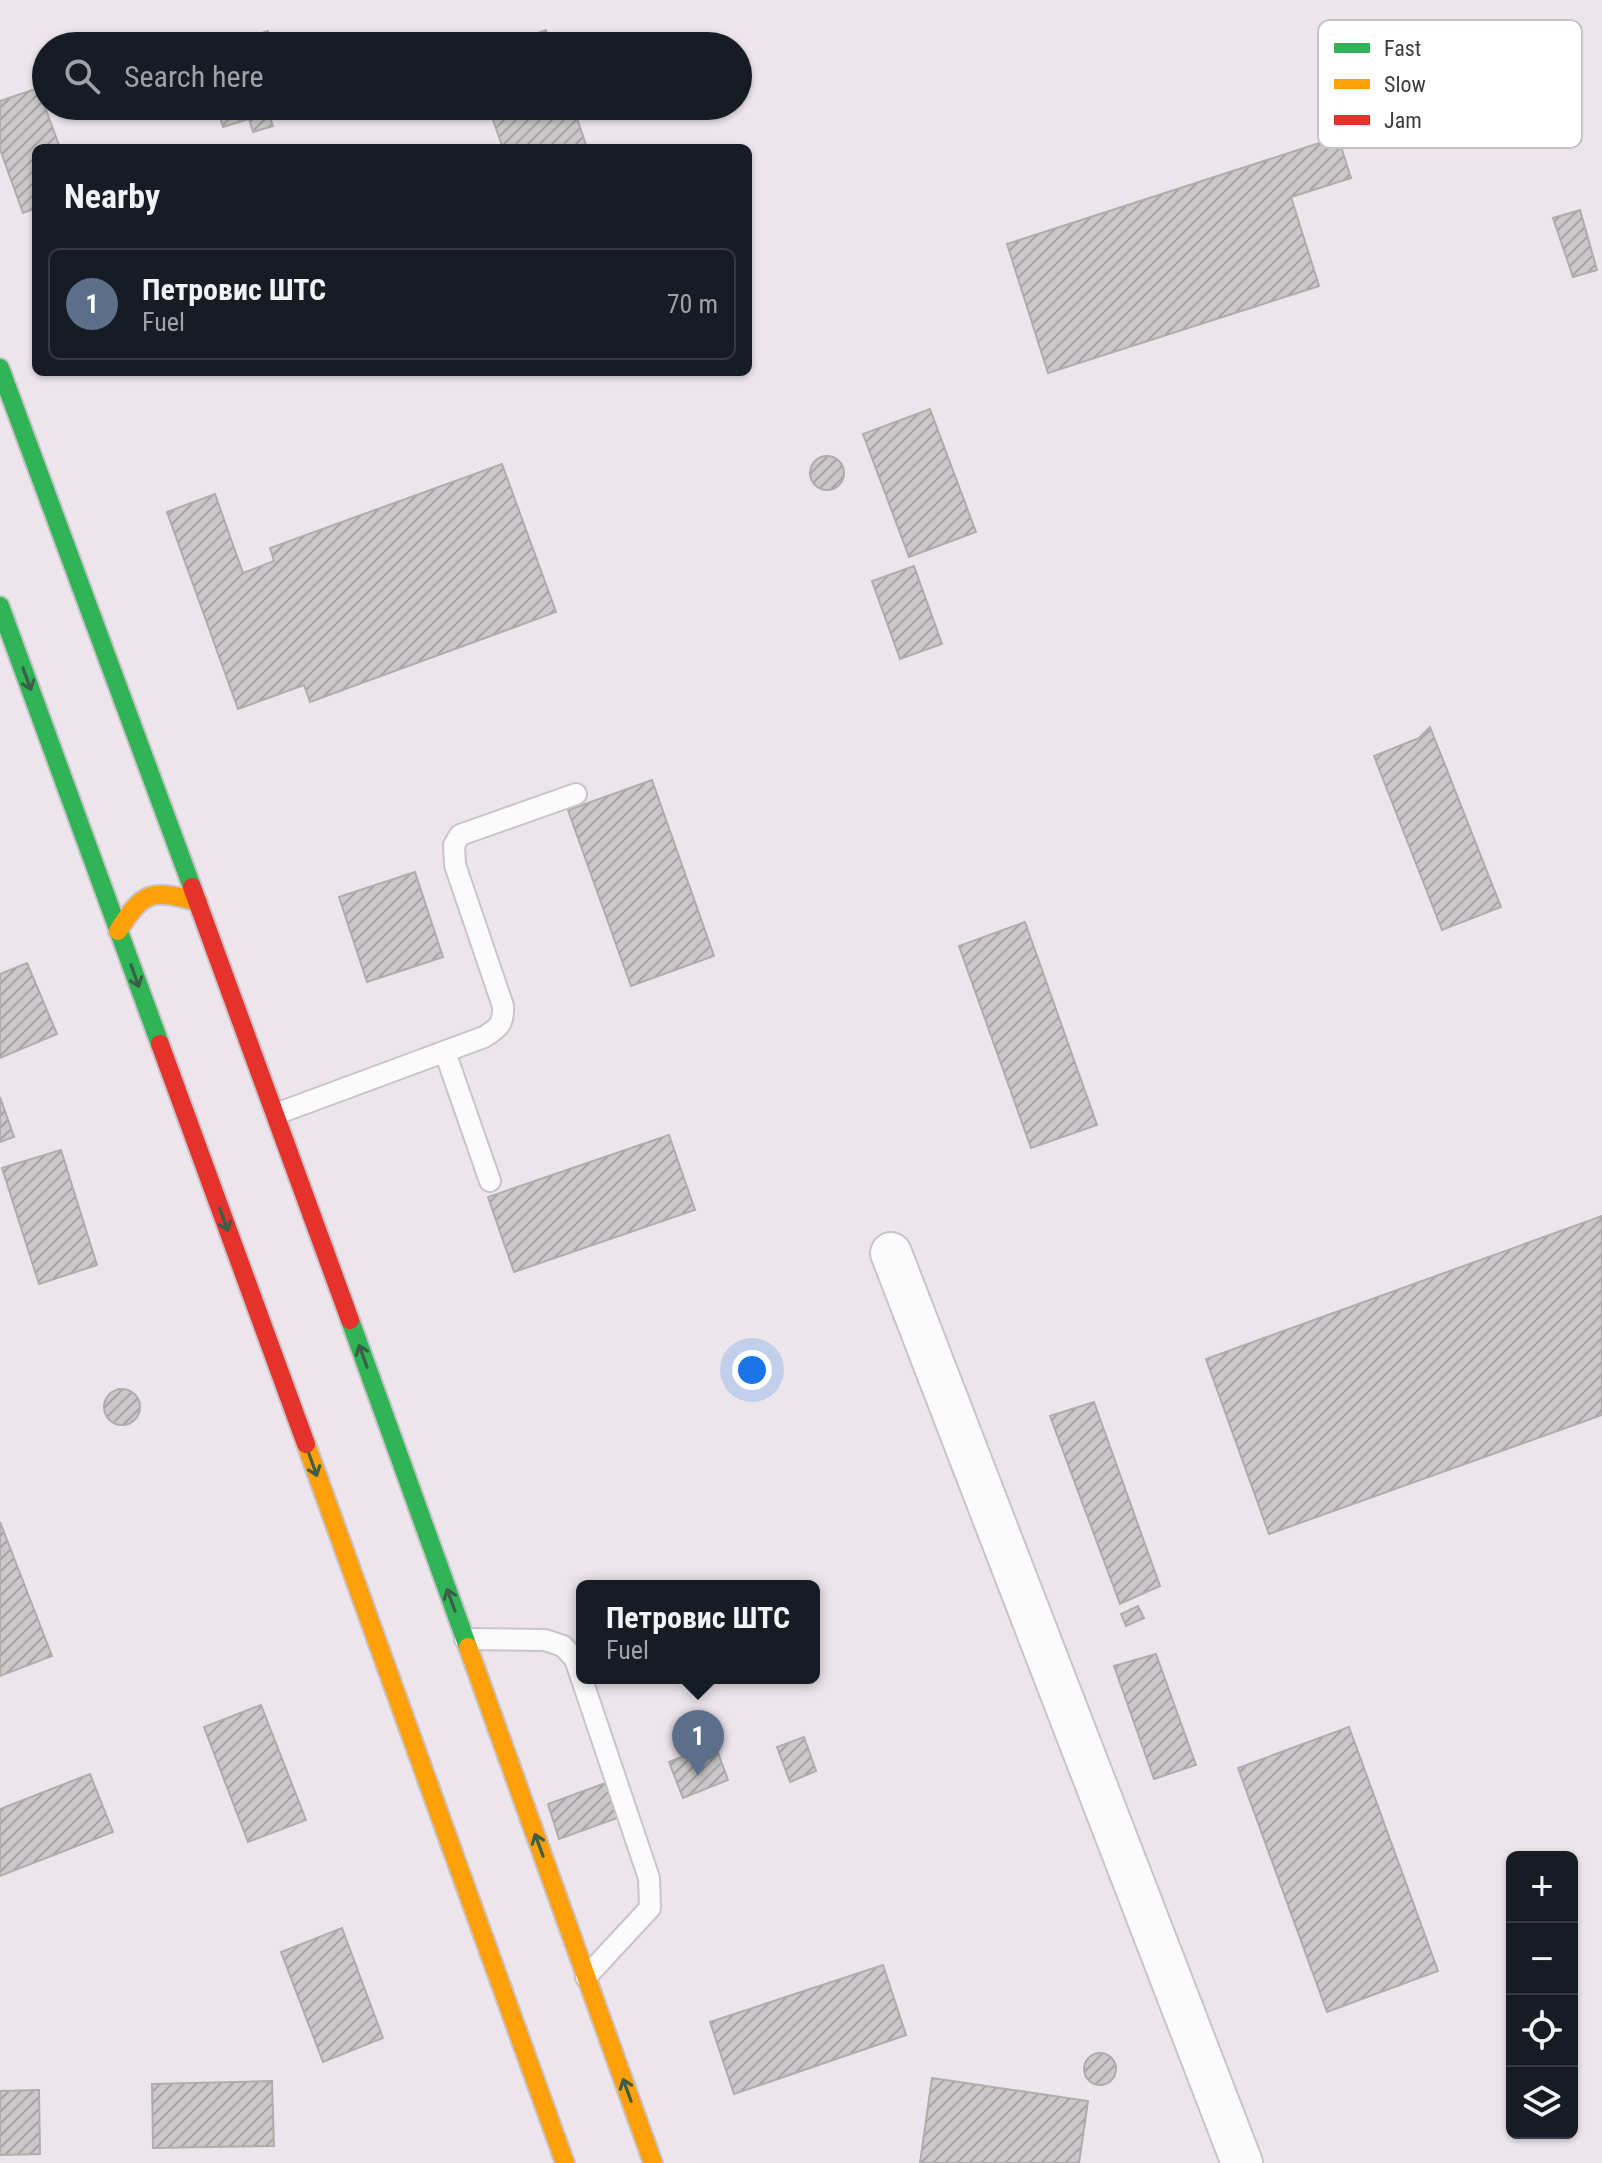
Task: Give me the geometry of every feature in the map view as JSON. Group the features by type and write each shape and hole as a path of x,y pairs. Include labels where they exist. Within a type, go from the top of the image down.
{"main road":[{"path":"0,368 276,1114 653,2163"},
{"path":"0,606 565,2163"},
{"path":"118,931 133,907 145,895 168,893 198,902"}],"street":[{"path":"891,1253 1242,2163"}],"lane":[{"path":"276,1114 484,1037 497,1029 504,1020 503,1006 455,865 454,845 460,835 576,794"},
{"path":"445,1052 490,1181"},
{"path":"465,1639 545,1640 563,1646 576,1662"},
{"path":"583,1684 649,1878 651,1892 650,1908 586,1977"}],"building":[{"path":"32,90 32,120 50,120 59,144 32,144 32,210 23,213 0,149 0,101"},
{"path":"221,120 246,120 223,127"},
{"path":"249,120 271,120 273,126 253,132"},
{"path":"493,120 578,120 586,144 502,144"},
{"path":"1318,143 1318,148 1341,148 1351,178 1291,197 1319,286 1048,373 1007,244"},
{"path":"1580,210 1597,270 1573,277 1553,218"},
{"path":"930,409 976,532 909,557 863,434"},
{"path":"827,456 839,461 844,473 839,485 827,490 815,485 810,473 815,461"},
{"path":"502,464 556,612 310,702 304,685 238,709 167,512 215,494 243,573 274,561 270,548"},
{"path":"914,566 942,644 900,659 872,581"},
{"path":"1430,727 1501,907 1442,930 1374,756 1419,738"},
{"path":"652,780 714,956 631,986 568,810"},
{"path":"415,872 443,957 367,982 339,897"},
{"path":"1025,922 1097,1125 1031,1148 959,946"},
{"path":"27,963 57,1034 0,1058 0,974"},
{"path":"0,1097 14,1137 0,1142"},
{"path":"669,1135 695,1210 514,1272 488,1197"},
{"path":"61,1150 97,1265 39,1284 2,1168"},
{"path":"1602,1216 1602,1415 1269,1534 1206,1359"},
{"path":"122,1389 135,1394 140,1407 135,1420 122,1425 109,1420 104,1407 109,1394"},
{"path":"1094,1402 1160,1586 1120,1604 1050,1416"},
{"path":"0,1522 52,1656 0,1676"},
{"path":"1138,1606 1144,1618 1126,1626 1121,1614"},
{"path":"1156,1654 1196,1765 1154,1779 1114,1666"},
{"path":"261,1705 306,1820 248,1842 204,1727"},
{"path":"1349,1727 1438,1971 1327,2012 1238,1768"},
{"path":"804,1737 816,1771 790,1782 777,1747"},
{"path":"715,1744 728,1780 683,1798 669,1762"},
{"path":"90,1774 113,1832 0,1876 0,1809"},
{"path":"619,1778 631,1813 559,1839 548,1804"},
{"path":"342,1928 383,2038 323,2062 281,1952"},
{"path":"883,1965 906,2035 734,2094 710,2022"},
{"path":"1100,2053 1111,2058 1116,2069 1111,2080 1100,2085 1089,2080 1084,2069 1089,2058"},
{"path":"932,2078 1088,2101 1079,2163 920,2163"},
{"path":"272,2081 274,2146 153,2148 152,2084"},
{"path":"39,2090 40,2154 0,2155 0,2091"}],"traffic: fast":[{"path":"0,368 192,887"},
{"path":"0,606 160,1044"},
{"path":"350,1320 468,1647"}],"traffic: slow":[{"path":"118,931 135,907 150,896 170,895 198,902"},
{"path":"306,1444 565,2163"},
{"path":"468,1647 653,2163"}],"traffic: jam":[{"path":"192,887 350,1320"},
{"path":"160,1044 306,1444"}],"place":[{"name":"Петровис ШТС","path":"698,1776"}]}
